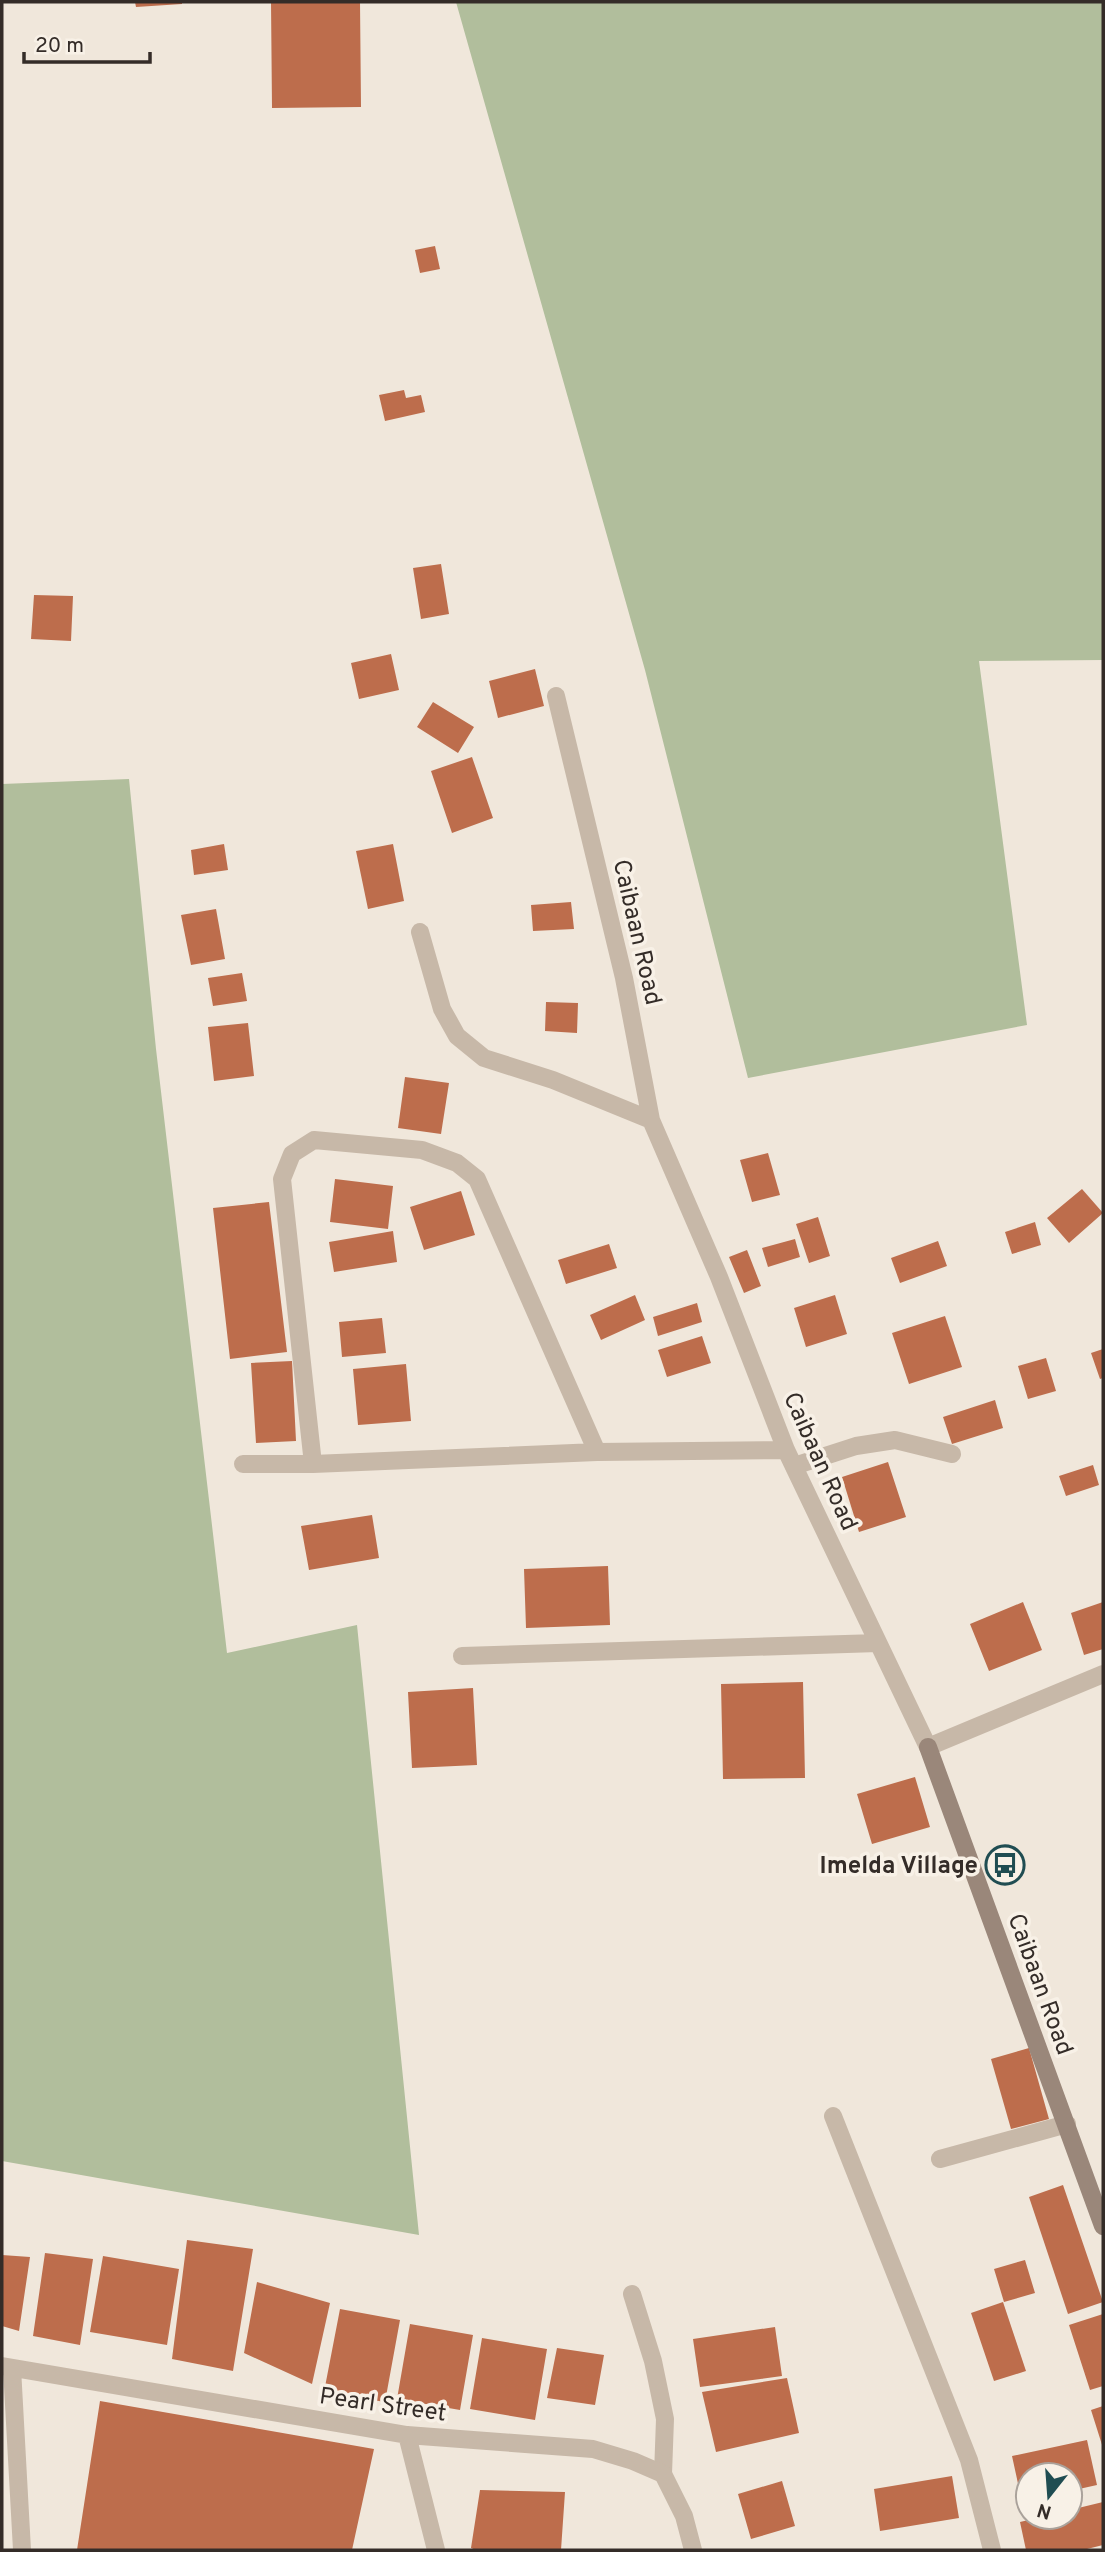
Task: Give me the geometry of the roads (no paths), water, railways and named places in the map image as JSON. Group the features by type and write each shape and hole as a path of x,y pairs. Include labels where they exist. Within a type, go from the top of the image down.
{"street":[{"name":"Caibaan Road","path":"556,696 624,978 651,1120 719,1277 790,1458 928,1746 1103,2226"},
{"path":"420,932 442,1009 457,1036 484,1058 553,1080 651,1120"},
{"path":"313,1464 282,1179 292,1154 314,1140 422,1150 457,1163 477,1179 597,1452"},
{"path":"243,1464 313,1464 597,1452 790,1458 895,1440 953,1454"},
{"path":"462,1656 878,1643"},
{"path":"928,1746 1103,1674"},
{"path":"833,2116 970,2460 992,2550"},
{"path":"940,2160 1067,2124"},
{"path":"632,2294 653,2361 664,2419 663,2474 684,2516 693,2550"},
{"path":"7,2367 22,2550"},
{"name":"Pearl Street","path":"7,2367 407,2435 593,2449 633,2461 663,2474"},
{"path":"407,2435 436,2550"}],"place":[{"name":"Imelda Village","path":"1005,1865"}]}
